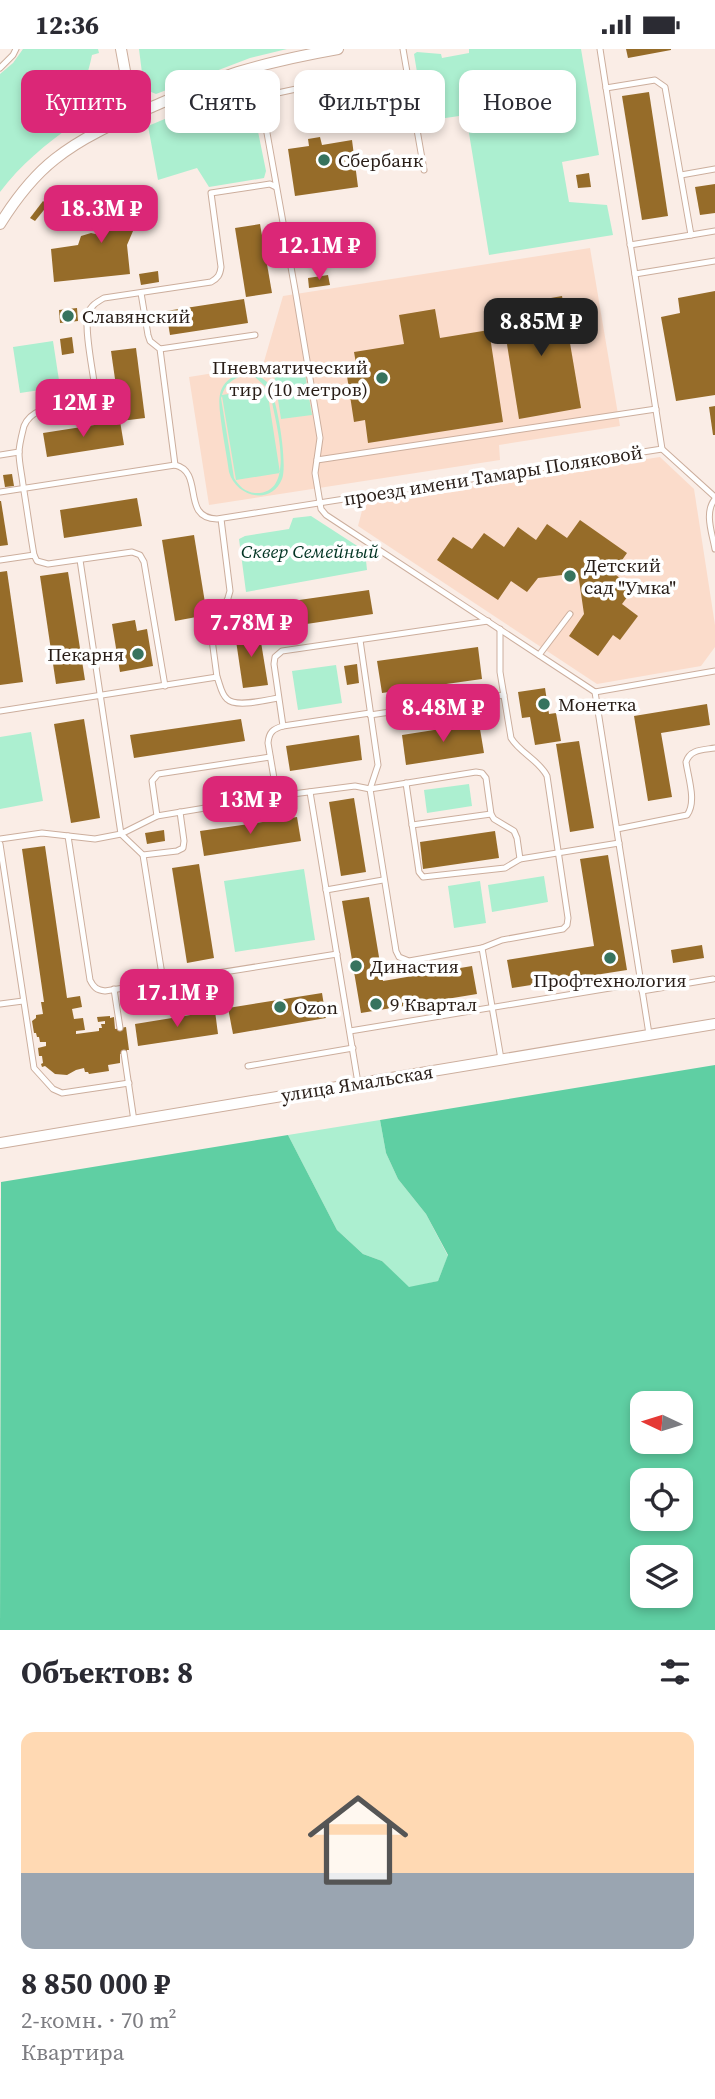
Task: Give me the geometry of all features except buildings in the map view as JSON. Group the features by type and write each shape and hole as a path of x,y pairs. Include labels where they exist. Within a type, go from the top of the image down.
{"street":[{"path":"121,49 125,70"},
{"path":"151,107 253,68 338,49"},
{"path":"0,224 28,184 54,159 96,133"},
{"name":"улица Ямальская","path":"1,1139 134,1121 715,1024"}],"lane":[{"path":"0,68 16,49"},
{"path":"403,49 424,170"},
{"name":"проезд имени Тамары Поляковой","path":"220,519 662,449 600,49"},
{"path":"606,88 655,80 664,87 691,235"},
{"path":"266,133 320,438 315,473 319,502 326,515 595,692 715,671"},
{"path":"681,175 715,169"},
{"path":"165,686 144,562 140,555 132,552 43,564 37,561 19,452 24,428 33,414 89,401 93,396 95,389 87,324 88,311 94,304 104,298 211,282 216,279 220,275 221,267 211,193 270,184 276,187"},
{"path":"630,245 715,231"},
{"path":"635,274 715,261"},
{"path":"141,293 150,341 160,349 175,464"},
{"path":"160,349 255,335"},
{"path":"317,460 656,409"},
{"path":"662,449 715,498 709,514 715,549"},
{"path":"0,455 19,452"},
{"path":"0,492 175,464 187,469 198,510 211,519 220,519 230,591 211,632 217,677 222,692 232,702 239,704 278,698"},
{"path":"0,560 34,555"},
{"path":"80,560 121,834 143,855 163,981"},
{"path":"539,655 570,614"},
{"path":"283,726 274,664 275,657 282,651 488,621"},
{"path":"360,640 378,765 369,789 396,951 399,957 409,961 482,948 512,938 558,931 567,925 547,776 544,769 511,738 500,672 500,629"},
{"path":"0,711 217,677"},
{"path":"595,692 649,1035"},
{"path":"276,796 269,735 273,729 504,695"},
{"path":"617,829 687,815 692,802 687,757 696,751 715,748"},
{"path":"157,816 152,781 158,775 270,757"},
{"path":"129,1083 62,1093 52,1089 34,1068 0,841 43,832 88,839 121,834 157,816 180,812 276,796 355,786 369,789 476,772 482,773 485,778 494,819 513,831 517,838 520,859"},
{"path":"406,783 419,871 423,877 505,867 520,859 619,843"},
{"path":"310,792 358,1083"},
{"path":"143,855 183,848 180,812"},
{"path":"412,825 491,814"},
{"path":"68,837 90,980 98,990 337,954"},
{"path":"326,890 383,880"},
{"path":"482,948 500,1059"},
{"path":"642,991 713,979"},
{"path":"350,1031 640,983"},
{"path":"114,989 120,1028"},
{"path":"0,1005 23,1000"},
{"path":"248,1066 353,1048"},
{"path":"124,1053 134,1121"}],"shaded area":[{"path":"590,248 620,426 499,445 500,460 209,505 189,377 263,365 283,296"},
{"name":"Детский сад \"Умка\"","path":"660,457 694,489 715,625 715,647 701,666 597,684 358,526 364,503"}],"green space":[{"path":"23,49 98,49 99,53 92,55 88,70 21,70 21,133 62,133 34,155 0,192 0,74 13,63"},
{"path":"139,49 287,49 250,58 219,70 165,70 165,91 156,94 151,92 151,70 142,70"},
{"path":"469,49 581,49 599,155 562,162 569,202 607,205 613,235 489,255 469,133 576,133 576,70 459,70 459,116 445,118 445,70 417,70 414,54 441,54 442,58 469,53"},
{"path":"165,119 165,133 258,133 266,171 264,178 209,187 197,168 158,180 149,133 151,125"},
{"path":"53,341 60,387 20,393 13,347"},
{"path":"303,362 312,415 281,419 273,367"},
{"path":"242,373 252,374 262,378 271,389 278,414 284,460 282,479 270,493 254,495 246,492 233,481 229,472 219,402 222,388 233,377","holes":["242,376 255,377 267,388 222,395 232,381","267,389 279,438 280,471","222,396 236,480 279,473 276,482 268,490 255,493 243,488 234,478"]},
{"name":"Сквер Семейный","path":"311,516 365,551 367,570 246,592 239,539 289,529 293,518"},
{"path":"336,665 342,703 298,710 292,671"},
{"path":"31,732 43,801 0,809 0,737"},
{"path":"469,784 472,806 427,813 424,790"},
{"path":"304,869 315,940 235,952 224,881"},
{"path":"544,876 548,902 492,912 488,885"},
{"path":"480,881 486,923 454,928 448,886"},
{"path":"715,1065 715,1630 0,1630 1,1182 288,1135 337,1230 363,1254 382,1261 409,1287 438,1281 448,1255 426,1214 398,1179 386,1153 380,1120"},
{"path":"380,1120 386,1153 398,1179 426,1214 448,1256 438,1281 409,1288 382,1261 363,1254 337,1230 288,1135"}],"place":[{"name":"Сбербанк","path":"324,160"},
{"name":"Славянский","path":"68,316"},
{"name":"Пневматический тир (10 метров)","path":"382,378"},
{"name":"Детский сад \"Умка\"","path":"570,576"},
{"name":"Пекарня","path":"138,654"},
{"name":"Монетка","path":"544,704"},
{"name":"Профтехнология","path":"610,958"},
{"name":"Династия","path":"356,966"},
{"name":"9 Квартал","path":"376,1004"},
{"name":"Ozon","path":"280,1007"}]}
